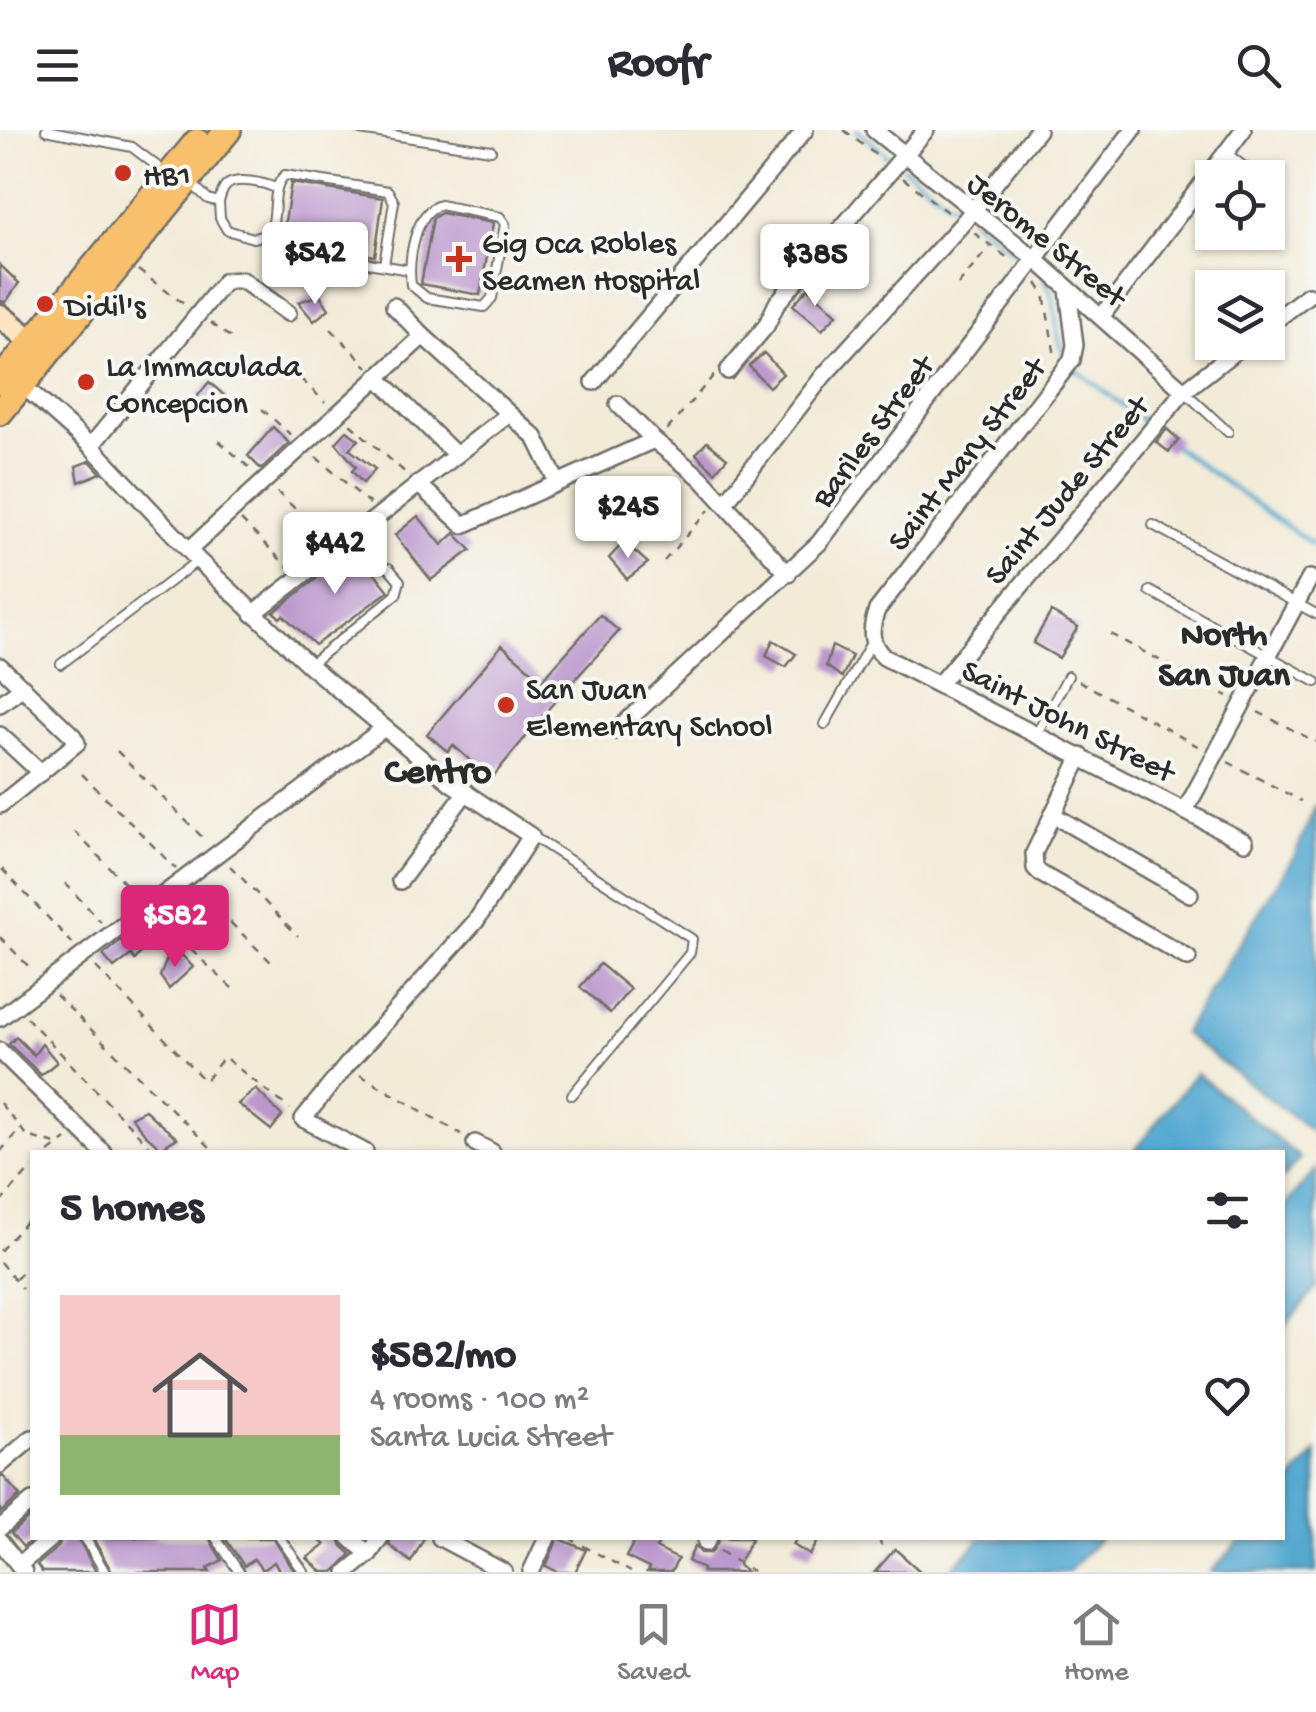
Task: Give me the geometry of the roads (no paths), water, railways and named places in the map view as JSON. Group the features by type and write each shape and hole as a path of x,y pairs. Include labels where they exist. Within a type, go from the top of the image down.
{"main road":[{"path":"0,412 10,379 123,259 180,181 207,130"},
{"path":"39,348 228,130"}],"street":[{"path":"594,382 805,130"},
{"name":"Jerome Street","path":"874,130 967,217 1101,316 1184,391"},
{"path":"728,370 766,326 777,303 926,130"},
{"path":"722,500 824,375 967,217 1038,130"},
{"name":"Bariles Street","path":"616,730 819,542 1133,130"},
{"path":"1101,316 1243,130"},
{"path":"92,446 225,281 236,278 288,313"},
{"name":"Saint Mary Street","path":"872,641 877,610 1075,354 1068,290"},
{"path":"1285,313 1308,295"},
{"path":"394,306 422,336 535,436 557,482"},
{"path":"0,316 39,348"},
{"path":"194,555 232,512 422,336"},
{"name":"Saint Jude Street","path":"939,684 1184,391 1224,360"},
{"path":"378,377 455,454"},
{"path":"10,379 92,446 194,555 309,665 466,792 531,836 476,921 346,1066 304,1119 361,1150"},
{"path":"618,404 722,500 788,574"},
{"path":"253,614 508,414"},
{"path":"418,484 460,525 470,524 654,440"},
{"path":"1186,809 1310,578"},
{"name":"Saint John Street","path":"872,641 884,657 1245,842"},
{"path":"0,666 77,743 2,800"},
{"path":"0,704 22,687"},
{"path":"0,1018 384,728"},
{"path":"0,735 41,772"},
{"path":"1082,756 1034,854 1035,868 1188,958"},
{"path":"400,881 466,792"},
{"path":"1053,814 1190,894"},
{"path":"0,1052 101,1150"},
{"path":"475,1143 488,1150"},
{"path":"0,1466 30,1440"},
{"path":"0,1528 30,1503"},
{"path":"0,1541 22,1568 48,1540"},
{"path":"351,1540 361,1565"},
{"path":"361,1565 379,1540"},
{"path":"444,1540 504,1572"},
{"path":"531,1572 546,1540"}],"lane":[{"path":"46,130 132,147 208,199 219,202"},
{"path":"360,130 491,150"},
{"path":"1226,153 1236,160"},
{"path":"275,188 233,181 224,188 219,202 220,218 227,230 253,238 268,235 275,224 275,188 280,178 290,174 391,193 394,202 384,265"},
{"path":"440,205 500,217 506,224 492,298 484,307 427,298 411,285 410,270 421,221 432,207 440,205"},
{"path":"268,235 278,248 410,270"},
{"path":"1184,391 1228,432"},
{"path":"1152,525 1316,614"},
{"path":"61,664 194,555"},
{"path":"309,665 396,594 400,581 389,568"},
{"path":"1150,590 1316,682"},
{"path":"825,724 872,641"},
{"path":"1036,734 1068,676"},
{"path":"531,836 692,938 690,953 572,1096"},
{"path":"86,1540 105,1572"},
{"path":"217,1540 239,1572"},
{"path":"281,1540 304,1572"}],"water":[{"path":"1316,804 1316,1134 1183,1033 1295,855"},
{"path":"1196,1073 1300,1158 1285,1176 1285,1150 1135,1150"},
{"path":"1316,1169 1316,1288 1285,1326 1285,1206"},
{"path":"1316,1452 1316,1572 1211,1572 1241,1540 1285,1540 1285,1489"},
{"path":"981,1540 1098,1540 1068,1572 948,1572"}],"waterway":[{"path":"857,130 892,159"},
{"path":"903,167 963,213"},
{"path":"971,219 1019,256"},
{"path":"1044,278 1053,298 1066,359"},
{"path":"1075,369 1148,425"},
{"path":"1174,446 1316,547"}],"place":[{"name":"HB1","path":"123,173"},
{"name":"Gig Oca Robles Seamen Hospital","path":"459,259"},
{"name":"Didil's","path":"45,304"},
{"name":"La Immaculada Concepcion","path":"86,382"},
{"name":"San Juan Elementary School","path":"506,705"}],"district":[{"name":"North San Juan","path":"1224,652"},
{"name":"Centro","path":"438,768"}]}
